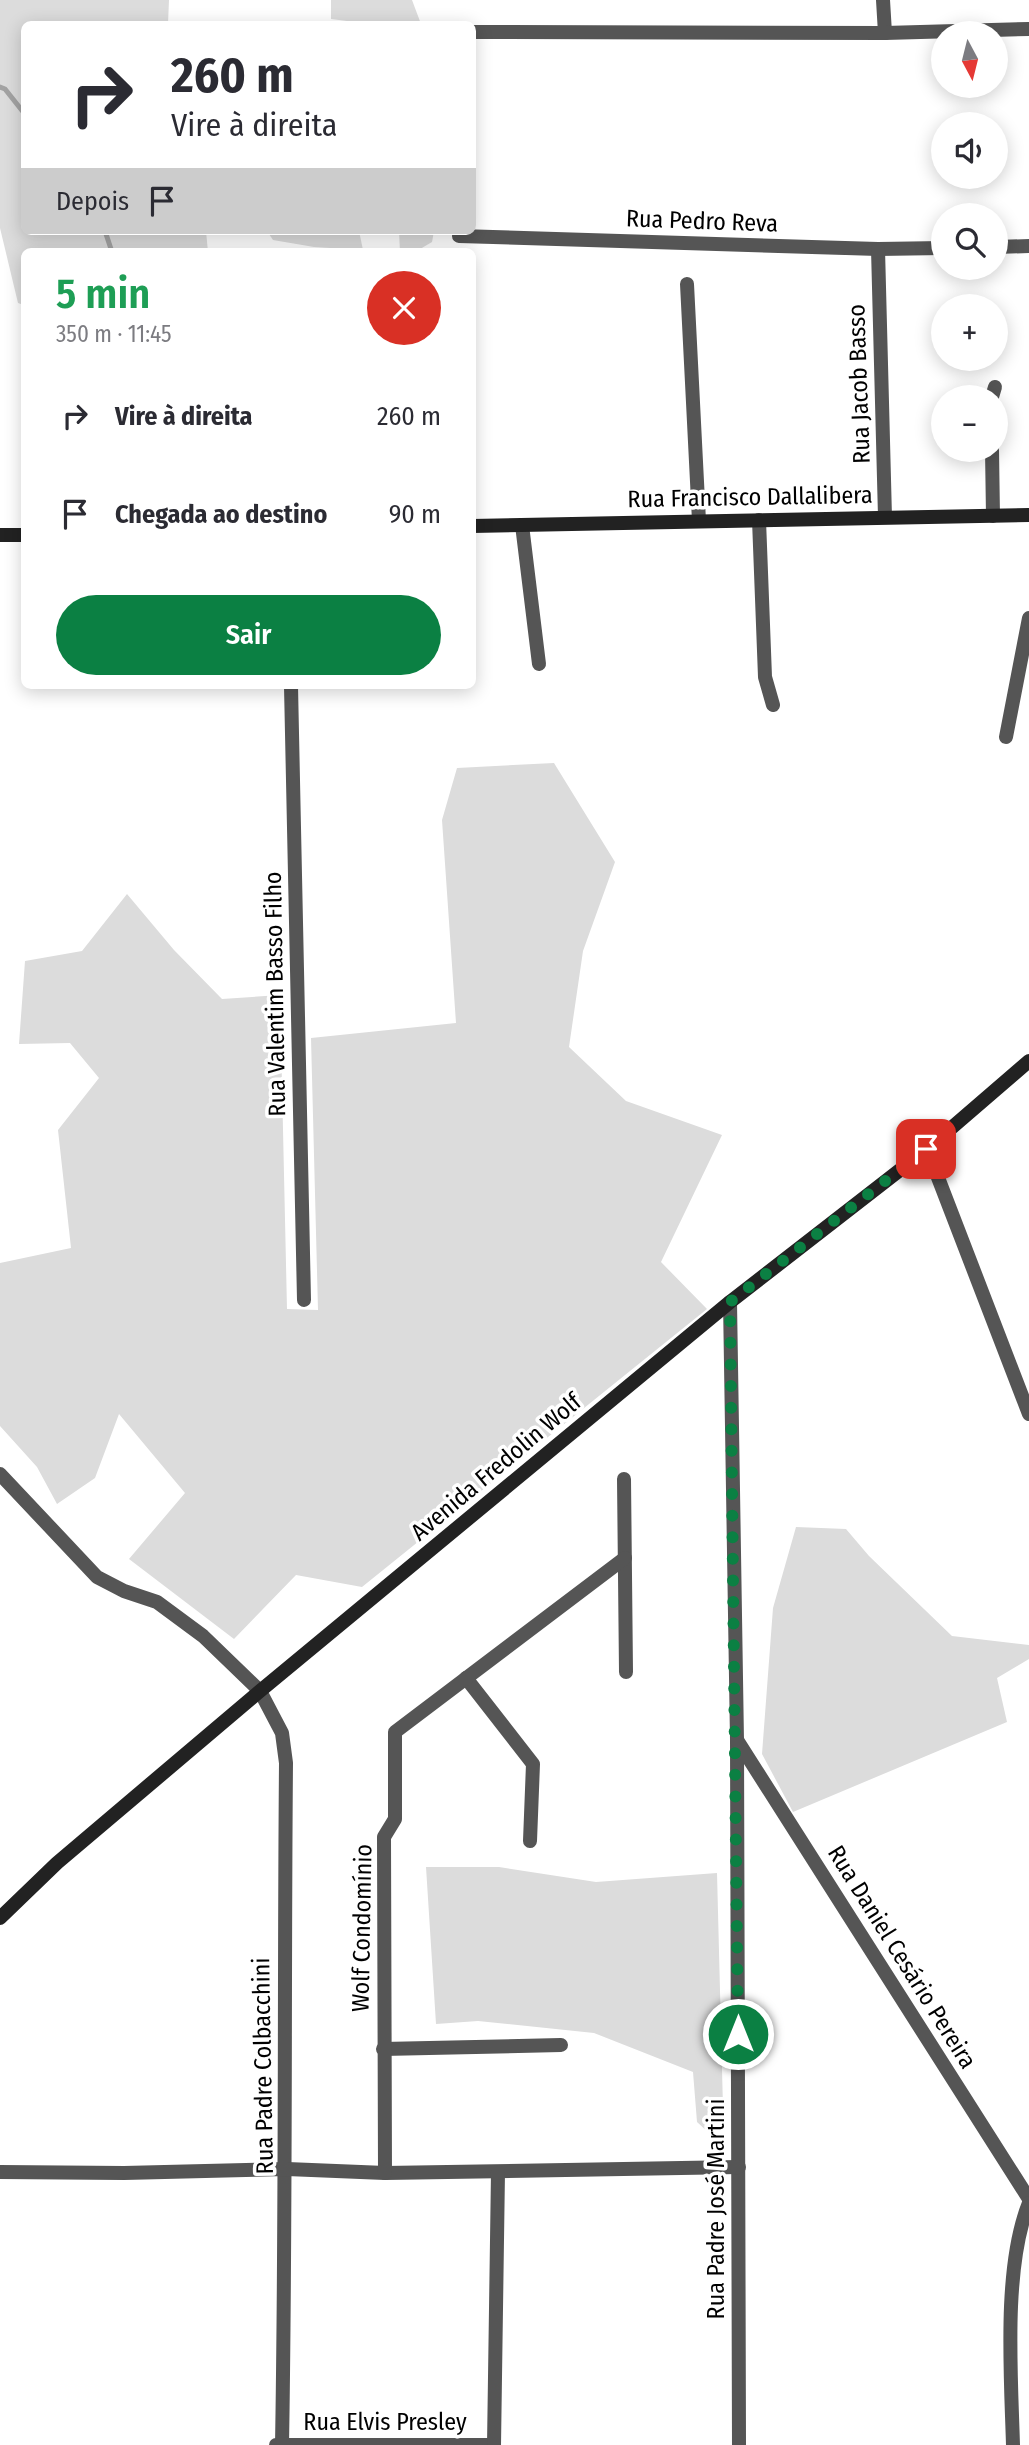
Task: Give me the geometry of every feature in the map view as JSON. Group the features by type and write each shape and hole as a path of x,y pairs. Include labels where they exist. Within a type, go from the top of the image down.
{"main road":[{"name":"Rua Francisco Dallalibera","path":"476,526 1029,515"},
{"path":"0,535 21,534"},
{"name":"Avenida Fredolin Wolf","path":"0,1918 57,1863 260,1692 730,1302 926,1149 1029,1061"}],"street":[{"path":"883,0 885,33"},
{"path":"476,32 885,33 1029,29"},
{"name":"Rua Pedro Reva","path":"459,236 878,250 931,248"},
{"path":"1008,247 1029,246"},
{"name":"Rua Jacob Basso","path":"878,250 885,517"},
{"path":"687,284 699,521"},
{"path":"992,462 993,516"},
{"path":"760,520 765,677 773,705"},
{"path":"522,525 539,664"},
{"path":"1006,737 1029,618"},
{"name":"Rua Valentim Basso Filho","path":"292,689 304,1300"},
{"path":"926,1149 1029,1414"},
{"name":"Rua Padre José Martini","path":"730,1302 737,1740 739,2445"},
{"name":"Rua Padre Colbacchini","path":"0,1474 97,1577 124,1591 157,1602 203,1636 260,1692 282,1733 286,1763 283,2031 287,2169 282,2445"},
{"path":"624,1479 626,1672"},
{"name":"Wolf Condomínio","path":"385,2173 384,1837 395,1819 395,1732 625,1558"},
{"path":"466,1678 533,1764 530,1841"},
{"name":"Rua Daniel Cesário Pereira","path":"737,1740 1029,2201"},
{"path":"383,2049 561,2045"},
{"path":"0,2172 124,2173 287,2169 385,2173 738,2167"},
{"path":"494,2445 498,2172"},
{"path":"1013,2445 1015,2257 1021,2224 1029,2201"},
{"name":"Rua Elvis Presley","path":"276,2445 494,2445"}],"shaded area":[{"path":"0,0 169,0 168,21 21,21 21,235 206,235 208,248 21,248 21,304 18,303 0,228"},
{"path":"331,0 412,0 420,21 347,21 331,19"},
{"path":"270,235 360,235 363,248 314,247 273,240"},
{"path":"399,235 433,235 432,242 422,248 400,248"},
{"path":"554,763 615,862 583,951 569,1047 626,1101 722,1135 661,1262 707,1309 362,1587 296,1575 234,1639 129,1559 185,1493 119,1414 95,1478 57,1504 37,1467 0,1426 0,1263 71,1248 58,1130 99,1078 70,1043 19,1044 25,961 82,951 127,894 174,950 222,999 280,995 287,1309 318,1310 311,1038 456,1023 442,820 457,768"},
{"path":"796,1527 846,1529 869,1556 952,1636 1029,1645 1029,1659 997,1678 1007,1722 793,1812 762,1754 773,1608"},
{"path":"426,1867 499,1867 596,1882 717,1873 724,2147 697,2122 693,2072 594,2033 478,2021 436,2024"}],"waterway":[{"path":"0,87 5,89 21,109"},
{"path":"106,235 111,248"}],"route":[{"path":"738,2034 737,1740 730,1302 926,1149"}]}
